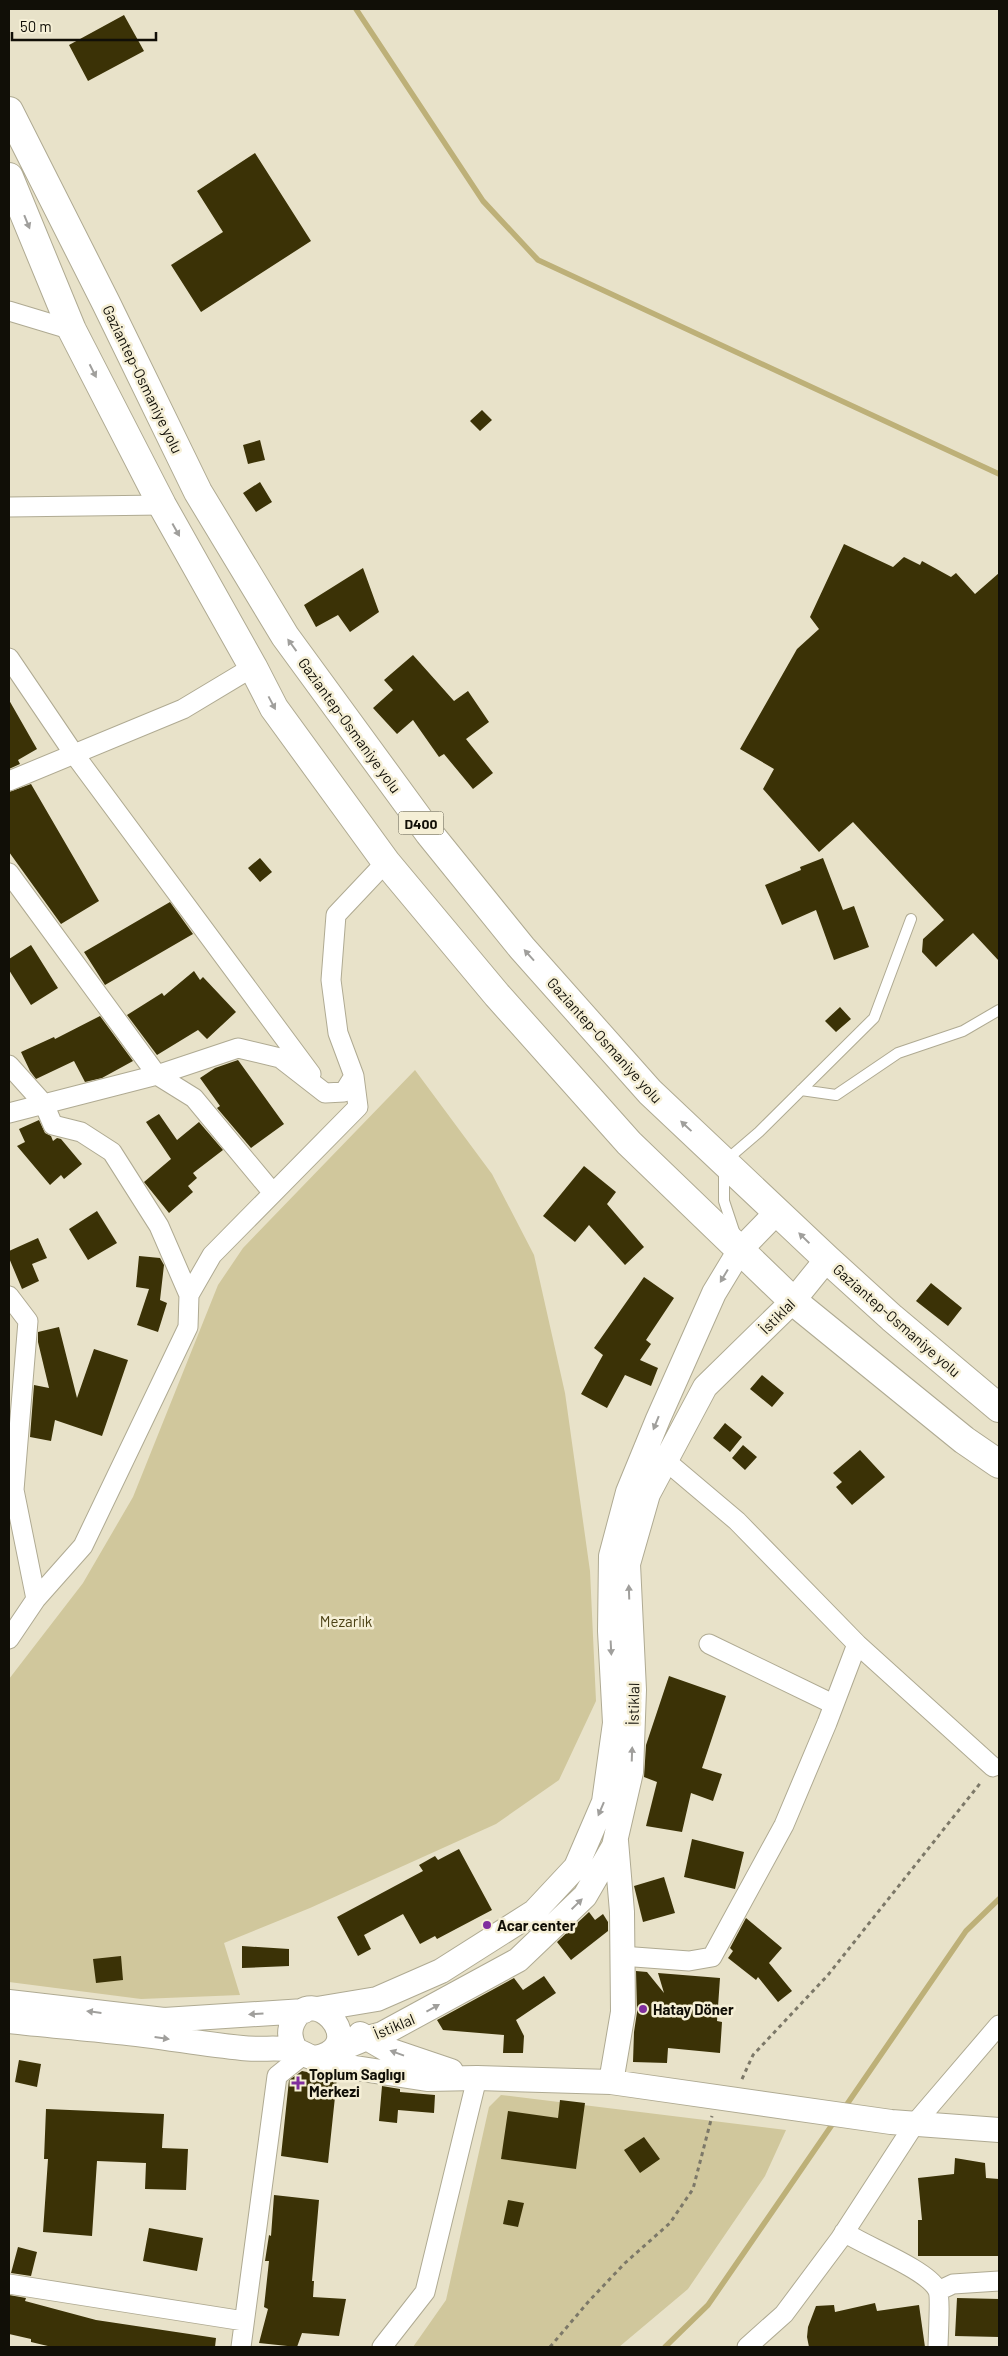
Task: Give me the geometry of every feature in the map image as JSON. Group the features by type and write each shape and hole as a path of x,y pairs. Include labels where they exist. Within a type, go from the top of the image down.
{"highway":[{"name":"Gaziantep-Osmaniye yolu","path":"9,111 106,303 198,492 285,636 429,833 522,948 650,1092 827,1260 892,1318 999,1408"},
{"path":"9,177 72,330 162,505 253,666 274,708 386,862 497,995 629,1143 793,1301 964,1440 999,1464"}],"street":[{"path":"9,311 72,330"},
{"path":"9,507 162,505"},
{"path":"9,658 74,754 325,1093"},
{"path":"9,781 183,709 253,666"},
{"path":"189,1295 212,1255 358,1107 354,1076 338,1033 330,980 336,915 386,862"},
{"path":"9,873 157,1075 194,1098 273,1193"},
{"path":"9,1113 157,1075 238,1048 280,1058 325,1093 344,1092 354,1076"},
{"path":"9,1065 44,1104 53,1125 81,1132 112,1152 159,1226 189,1295 188,1327 83,1546 36,1599 9,1639"},
{"path":"310,2055 290,2036 290,2027 294,2019 377,1999 441,1971 534,1912 576,1867 604,1802 614,1723 610,1631 611,1556 628,1492 658,1418 714,1293 740,1250 776,1212"},
{"name":"İstiklal","path":"310,2055 382,2034 425,2013 518,1960 585,1896 616,1841 631,1772 634,1690 628,1564 648,1494 705,1387 793,1301 827,1260"},
{"path":"9,1296 28,1322 14,1490 36,1599"},
{"path":"666,1461 737,1520 857,1644 993,1767"},
{"path":"708,1644 834,1704"},
{"path":"622,1956 689,1961 712,1957 784,1825 857,1644"},
{"path":"611,2082 623,2012 622,1912 616,1841"},
{"path":"9,2002 164,2020 318,2013 386,2049 441,2069 477,2078"},
{"path":"241,2347 277,2076 310,2055 332,2051 339,2036 318,2013"},
{"path":"9,2021 120,2032 245,2049 310,2055 349,2067 427,2080 477,2078 611,2082 891,2122 916,2122 999,2130"},
{"path":"747,2347 784,2314 844,2232 916,2122 999,2025"},
{"path":"382,2347 425,2292 477,2078"},
{"path":"844,2232 907,2266 932,2283 938,2291 938,2347"},
{"path":"938,2291 953,2284 999,2281"},
{"path":"9,2284 244,2321"}],"lane":[{"path":"740,1250 724,1202 724,1162 874,1018 911,919"},
{"path":"801,1090 836,1095 898,1053 963,1031 999,1010"}],"path":[{"path":"550,2347 589,2301 675,2216 693,2189 753,2055 828,1975 993,1767"}],"green space":[{"name":"Mezarlık","path":"415,1070 492,1174 534,1255 565,1393 590,1571 596,1701 559,1780 496,1824 310,1908 224,1943 240,1995 141,1999 9,1982 9,1679 83,1583 133,1497 218,1285 243,1248"},
{"path":"501,2095 786,2130 765,2176 688,2289 619,2347 413,2347 446,2300 489,2107"}],"building":[{"path":"124,15 144,51 88,81 69,45"},
{"path":"255,153 311,241 201,312 171,265 223,232 197,191"},
{"path":"482,410 492,420 480,431 470,421"},
{"path":"260,440 265,460 248,464 243,445"},
{"path":"260,482 272,502 256,512 243,493"},
{"path":"844,544 893,567 904,557 920,565 922,561 951,577 956,573 975,594 999,573 999,961 973,933 936,967 922,952 923,939 944,920 853,822 819,852 763,789 774,769 740,749 797,649 819,629 810,617"},
{"path":"363,568 379,612 350,632 338,615 316,627 304,605"},
{"path":"413,655 454,701 468,691 489,722 466,739 493,773 473,789 444,754 439,757 413,720 397,734 373,708 393,690 384,680"},
{"path":"9,700 37,749 18,760 20,764 9,769"},
{"path":"31,784 99,901 61,924 9,852 9,792"},
{"path":"260,858 272,872 260,882 248,868"},
{"path":"823,858 843,910 854,906 869,947 834,960 816,910 782,925 765,885 801,870 800,867"},
{"path":"170,902 193,934 105,985 84,952"},
{"path":"31,945 58,988 31,1005 9,970 9,959"},
{"path":"194,971 200,980 203,977 236,1012 207,1039 198,1030 157,1055 127,1015 162,993 164,996"},
{"path":"840,1007 851,1019 836,1032 825,1021"},
{"path":"100,1016 133,1061 102,1078 85,1082 74,1061 36,1079 21,1052 54,1037 55,1039"},
{"path":"238,1060 284,1124 251,1148 217,1108 220,1106 200,1078 215,1068"},
{"path":"159,1114 177,1140 199,1122 223,1150 193,1173 197,1178 188,1186 193,1192 169,1213 144,1182 171,1159 146,1122"},
{"path":"39,1120 45,1133 51,1136 53,1141 57,1138 61,1139 82,1164 64,1179 61,1175 50,1185 17,1146 25,1142 19,1129"},
{"path":"584,1166 616,1192 607,1204 644,1247 625,1265 589,1225 575,1242 543,1216"},
{"path":"97,1211 117,1243 88,1260 69,1229"},
{"path":"38,1238 47,1258 32,1264 39,1281 22,1289 9,1258 9,1251"},
{"path":"139,1256 160,1258 164,1265 160,1300 167,1303 158,1332 137,1325 149,1289 136,1287"},
{"path":"644,1277 674,1298 646,1340 651,1344 640,1360 658,1368 651,1386 625,1375 607,1408 581,1394 603,1355 594,1348"},
{"path":"931,1283 962,1308 948,1326 916,1301"},
{"path":"59,1327 77,1398 94,1349 128,1360 102,1436 55,1420 51,1441 30,1437 34,1385 49,1388 38,1342 38,1332"},
{"path":"762,1375 784,1393 772,1407 750,1389"},
{"path":"725,1423 742,1437 730,1452 713,1438"},
{"path":"743,1445 757,1457 745,1470 732,1458"},
{"path":"860,1450 885,1477 852,1505 836,1487 842,1482 833,1473"},
{"path":"669,1676 726,1696 702,1768 722,1774 713,1801 691,1793 682,1832 646,1826 657,1782 644,1777 646,1745"},
{"path":"692,1839 744,1852 735,1889 684,1877"},
{"path":"459,1849 492,1910 437,1939 435,1936 420,1944 403,1914 364,1935 371,1949 358,1956 337,1917 423,1871 419,1865 435,1856 438,1860"},
{"path":"664,1877 675,1913 643,1922 634,1886"},
{"path":"589,1912 595,1920 603,1914 608,1922 608,1931 571,1960 557,1942"},
{"path":"746,1918 782,1948 769,1963 792,1991 778,2002 758,1977 756,1980 728,1958 733,1951 730,1948"},
{"path":"242,1946 289,1949 289,1966 242,1968"},
{"path":"121,1956 123,1980 96,1983 93,1959"},
{"path":"636,1971 647,1972 664,1993 658,1973 720,1978 717,2021 722,2022 720,2053 668,2048 667,2063 633,2062 637,2012"},
{"path":"544,1976 556,1993 516,2020 524,2036 523,2053 503,2053 504,2035 443,2030 437,2020 514,1978 523,1990"},
{"path":"19,2060 41,2064 37,2087 15,2082"},
{"path":"302,2071 337,2078 328,2163 281,2156 289,2080"},
{"path":"382,2086 400,2089 400,2092 435,2095 434,2113 398,2110 397,2123 379,2121"},
{"path":"560,2100 585,2103 576,2169 501,2159 508,2111 558,2118"},
{"path":"46,2109 164,2114 162,2148 188,2149 186,2190 145,2189 146,2163 97,2161 92,2236 43,2232 48,2159 44,2159"},
{"path":"644,2137 660,2159 640,2173 624,2150"},
{"path":"955,2158 985,2163 986,2178 999,2179 999,2256 918,2256 918,2220 922,2220 918,2178 954,2174"},
{"path":"274,2195 319,2200 312,2281 314,2281 313,2297 346,2299 339,2336 302,2333 297,2347 259,2343 268,2309 264,2307 269,2261 265,2261 269,2235 271,2236"},
{"path":"508,2200 524,2203 518,2227 503,2224"},
{"path":"149,2228 203,2238 197,2271 143,2261"},
{"path":"18,2247 37,2252 31,2276 11,2273"},
{"path":"9,2295 26,2298 25,2301 96,2320 216,2338 215,2347 52,2347 31,2342 31,2339 9,2334"},
{"path":"957,2298 999,2299 999,2337 955,2336"},
{"path":"875,2303 877,2311 919,2305 925,2347 809,2347 808,2327 816,2306 834,2305 835,2312"}],"waterway":[{"path":"356,9 483,201 538,260 999,474"},
{"path":"843,2110 966,1931 999,1899"},
{"path":"665,2347 708,2305 836,2119"}],"place":[{"name":"Acar center","path":"487,1925"},
{"name":"Hatay Döner","path":"643,2009"},
{"name":"Toplum Saglıgı Merkezi","path":"298,2083"}]}
